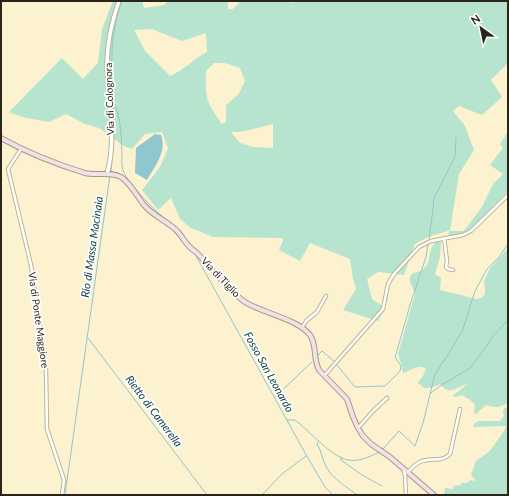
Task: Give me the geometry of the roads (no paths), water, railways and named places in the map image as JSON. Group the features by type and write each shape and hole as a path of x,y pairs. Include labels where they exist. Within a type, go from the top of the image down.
{"main road":[{"name":"Via di Tiglio","path":"1,138 40,157 88,173 118,176 126,182 150,212 175,229 190,248 196,252 244,301 302,328"},
{"path":"302,328 309,334 314,345 316,365 347,399 358,428 363,436 434,495"}],"street":[{"name":"Via di Colognora","path":"109,174 112,128 107,62 113,18 119,1"},
{"name":"Via di Ponte Maggiore","path":"21,149 8,169 31,265 46,370 48,429 64,480 62,495"},
{"path":"324,375 383,309 388,284 398,268 424,244 444,238 463,235 471,231 508,195"},
{"path":"444,238 447,261 446,267 453,270"},
{"path":"302,328 306,321 317,312 326,296"},
{"path":"358,428 387,398"},
{"path":"408,472 422,461 440,460 450,454 460,409"},
{"path":"403,468 405,474 406,495"}],"water":[{"path":"155,134 161,135 161,153 157,164 147,180 135,173 136,148"}],"waterway":[{"name":"Rio di Massa Macinaia","path":"111,172 114,126 112,48 117,17 122,1"},
{"name":"Fosso San Leonardo","path":"113,101 118,113 120,126 122,165 124,173 131,184 158,213 181,233 190,245"},
{"path":"429,239 434,198 455,157 456,137"},
{"name":"Rio di Massa Macinaia","path":"65,495 110,175"},
{"path":"337,365 355,387 385,386 400,371 401,366 395,357 426,257 428,244"},
{"path":"383,449 399,431 415,446 423,423 435,374 463,329 475,291 487,269 499,257 508,244"},
{"name":"Fosso San Leonardo","path":"195,254 304,451 325,487 333,495"},
{"path":"431,393 470,368 493,336 508,320"},
{"name":"Rietto di Camerella","path":"88,338 207,495"},
{"path":"317,356 322,351 334,361"},
{"path":"275,397 312,362"},
{"path":"287,420 295,420 328,449 341,458 348,460 360,460 379,452"},
{"path":"318,442 317,444 325,465 330,472 336,479 357,495"},
{"path":"262,495 282,474 306,456"},
{"path":"341,457 341,460 362,475 382,486"}]}
